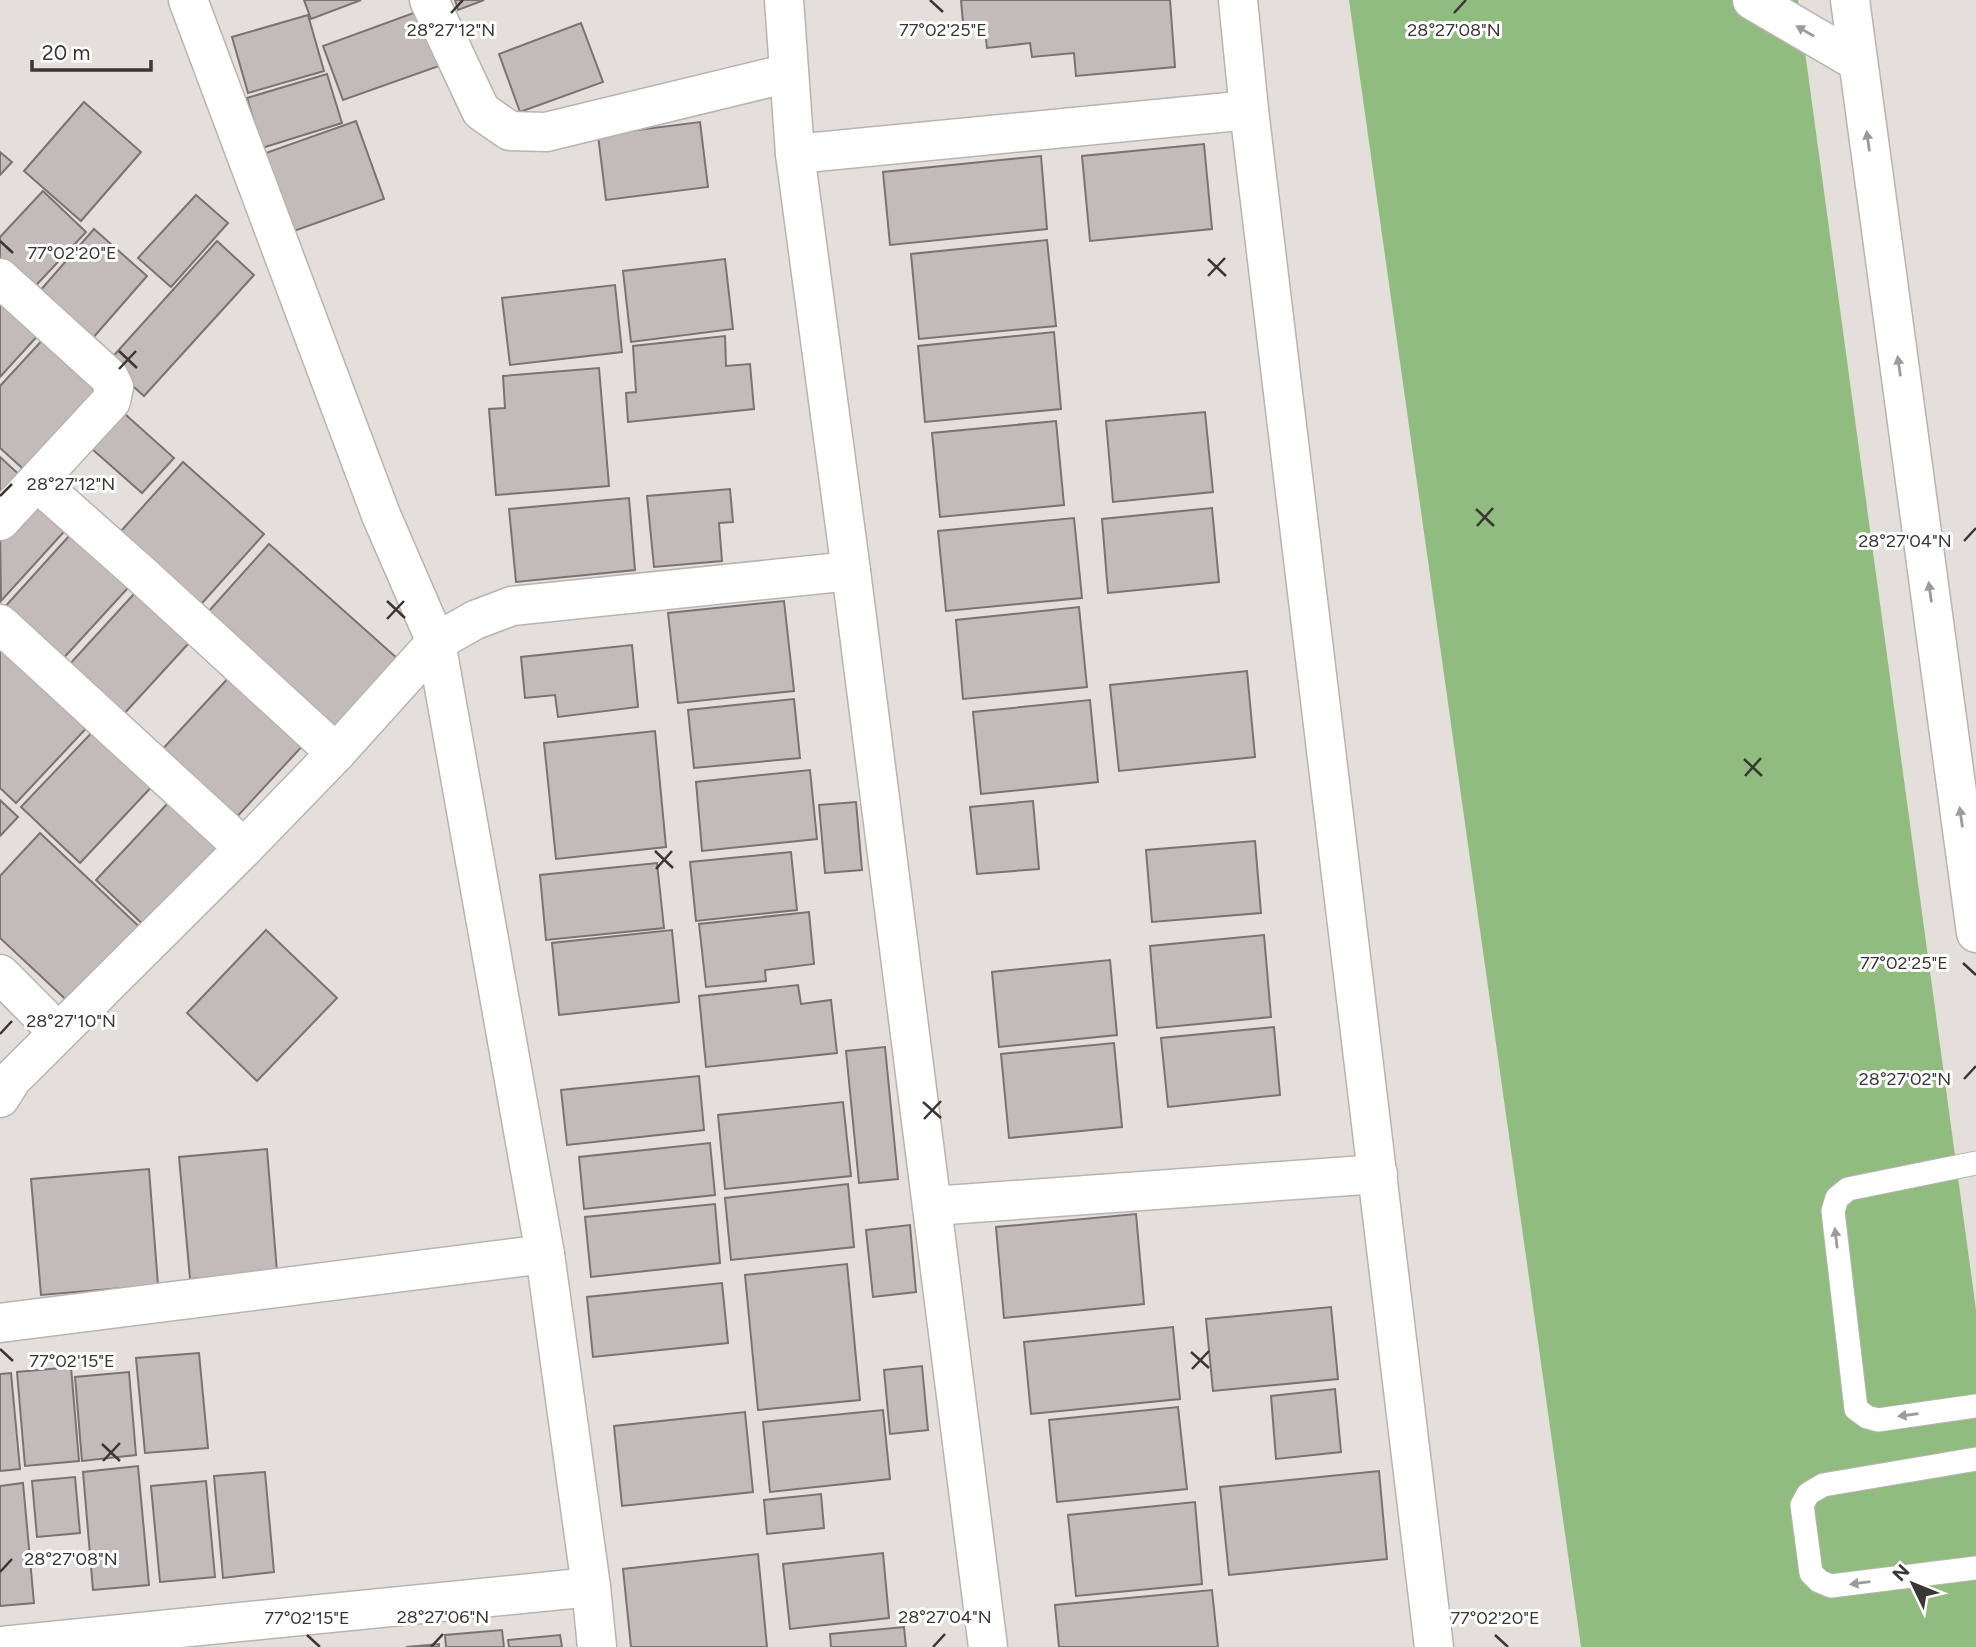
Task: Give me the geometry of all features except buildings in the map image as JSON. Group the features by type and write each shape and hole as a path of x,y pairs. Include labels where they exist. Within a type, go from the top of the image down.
{"street":[{"path":"188,0 381,515 436,642 545,1254 597,1647"},
{"path":"429,0 481,111 510,131 546,132 789,73"},
{"path":"784,0 795,155 851,571 988,1647"},
{"path":"1238,0 1434,1647"},
{"path":"1752,0 1858,62"},
{"path":"1850,0 1975,915"},
{"path":"795,155 1249,110"},
{"path":"0,278 109,377 114,387 111,401 0,522"},
{"path":"37,482 336,753"},
{"path":"0,1098 12,1079 244,848 336,753 436,642 475,620 512,606 851,571"},
{"path":"0,624 244,848"},
{"path":"0,974 58,1032"},
{"path":"932,1206 1378,1174"},
{"path":"0,1323 545,1254"},
{"path":"0,1646 591,1587"}],"lane":[{"path":"1976,1163 1849,1189 1838,1198 1833,1211 1856,1409 1867,1417 1878,1420 1976,1406"},
{"path":"1976,1459 1823,1485 1808,1494 1802,1505 1811,1573 1819,1581 1831,1586 1976,1568"}],"green space":[{"path":"1349,0 1798,0 1976,1310 1976,1647 1581,1647"}]}
